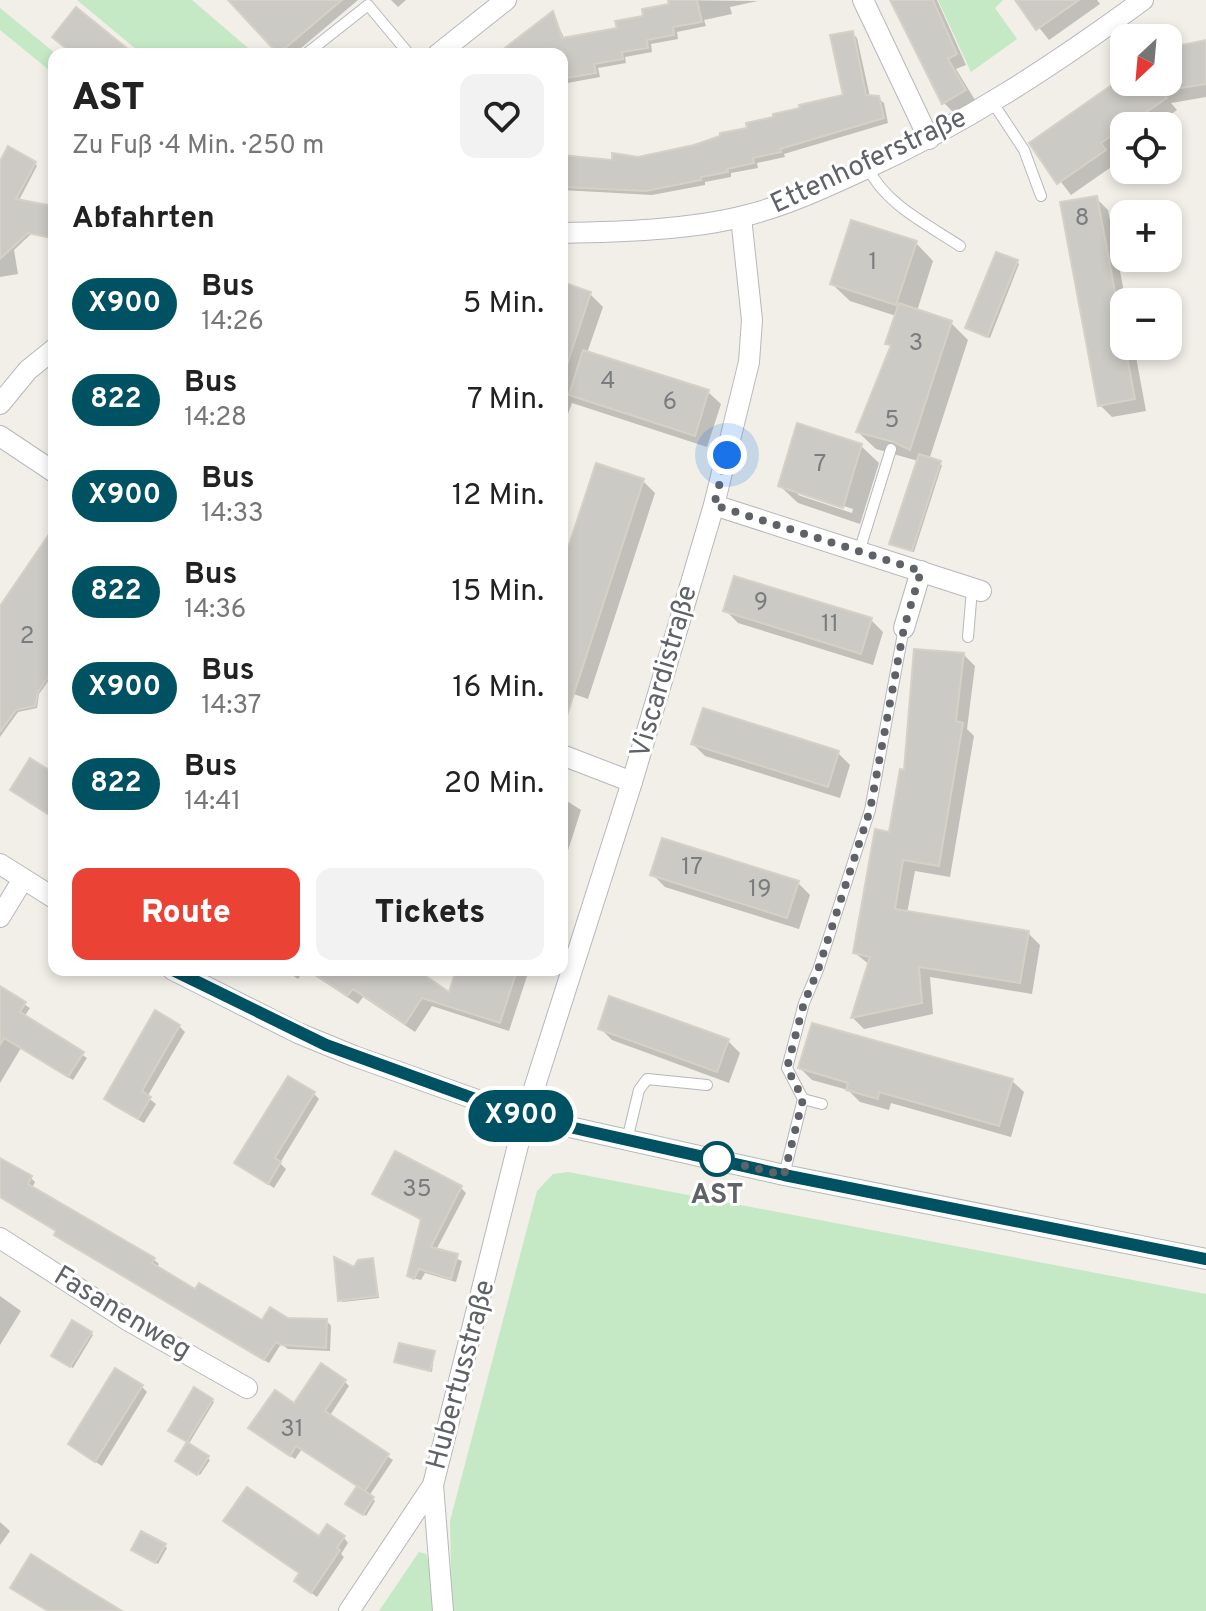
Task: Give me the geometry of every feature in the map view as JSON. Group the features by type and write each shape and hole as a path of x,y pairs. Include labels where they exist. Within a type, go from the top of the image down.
{"street":[{"path":"446,48 506,0"},
{"path":"863,0 929,139"},
{"name":"Ettenhoferstraße","path":"568,233 617,232 741,217 824,188 929,139 993,103 1052,67 1143,0"},
{"name":"Viscardistraße","path":"525,1117 632,782 714,505 749,362 752,320 741,217"},
{"path":"0,404 28,370 48,354"},
{"path":"0,436 48,468"},
{"path":"714,505 976,590"},
{"path":"904,628 921,571"},
{"path":"568,757 632,782"},
{"path":"0,864 48,894"},
{"path":"0,917 23,879"},
{"path":"185,976 312,1039 525,1117 784,1175 1206,1259"},
{"name":"Hubertusstraße","path":"349,1611 433,1485 525,1117"},
{"name":"Fasanenweg","path":"0,1238 129,1321 247,1388"},
{"path":"433,1485 443,1611"}],"lane":[{"path":"314,48 368,5 404,48"},
{"path":"993,103 1024,150 1028,174 1041,196"},
{"path":"868,168 876,185 888,198 960,246"},
{"path":"859,552 891,449"},
{"path":"968,637 976,590"},
{"path":"784,1175 803,1099 787,1068 804,1003 818,970 870,810 904,628"},
{"path":"627,1140 639,1090 647,1079 707,1085"},
{"path":"803,1099 822,1104"}],"green space":[{"path":"77,0 192,0 248,48 135,48"},
{"path":"938,0 1003,0 995,8 1017,39 971,72"},
{"path":"0,8 49,48 48,69 0,30"},
{"path":"568,1172 1206,1294 1206,1611 452,1611 450,1521 537,1191 553,1174"},
{"path":"419,1552 426,1554 430,1566 433,1611 379,1611"}],"building":[{"path":"228,0 342,0 285,48 272,48"},
{"path":"668,0 697,0 702,22 673,27 674,35 647,40 648,48 622,52 623,59 594,64 596,73 568,78 568,48 505,48 553,11 562,38 617,28 615,21 643,16 642,9 669,4"},
{"path":"890,0 933,0 957,54 948,59 966,90 942,104"},
{"path":"1015,0 1079,0 1036,30"},
{"path":"76,7 127,48 66,48 52,37"},
{"path":"853,31 866,95 879,96 884,118 780,149 781,152 753,158 754,163 701,177 701,180 646,191 568,187 568,156 612,160 612,153 638,157 694,145 720,136 720,133 747,128 746,123 800,108 799,105 843,95 830,35"},
{"path":"1206,40 1206,84 1182,88 1182,45"},
{"path":"1110,86 1110,96 1167,98 1146,112 1110,112 1110,137 1101,143 1106,150 1057,184 1029,143"},
{"path":"8,146 36,162 16,199 48,205 48,237 28,233 0,259 0,161"},
{"path":"1097,196 1114,288 1110,288 1110,360 1128,360 1135,399 1098,406 1060,202"},
{"path":"851,220 917,241 896,305 830,284"},
{"path":"996,252 1018,260 987,337 965,328"},
{"path":"568,284 591,292 568,362"},
{"path":"899,303 952,321 910,450 894,442 856,432 891,345 885,344"},
{"path":"583,350 709,390 695,436 569,395"},
{"path":"797,423 862,444 843,508 778,486"},
{"path":"919,454 941,461 912,551 889,544"},
{"path":"596,463 644,479 568,712 568,545"},
{"path":"48,536 48,677 38,692 35,706 16,710 0,732 0,606"},
{"path":"734,576 872,618 861,654 723,611"},
{"path":"914,649 964,653 956,721 963,723 939,866 903,860 895,909 1029,931 1020,983 919,967 922,1003 851,1018 870,957 853,953 875,829 889,832 900,769 904,770"},
{"path":"703,708 839,751 828,787 691,744"},
{"path":"30,758 48,769 48,814 10,790"},
{"path":"662,838 799,881 787,918 650,875"},
{"path":"317,976 426,976 449,992 454,976 515,976 500,1023 422,998 405,1024 353,989 347,996"},
{"path":"0,986 26,1002 20,1012 84,1052 68,1077 4,1038 0,1045"},
{"path":"609,996 729,1039 717,1072 598,1029"},
{"path":"155,1010 180,1025 142,1091 151,1097 138,1119 104,1099"},
{"path":"812,1023 1013,1079 999,1126 879,1092 878,1099 846,1090 848,1083 798,1068"},
{"path":"288,1076 315,1092 275,1158 281,1162 268,1184 234,1163"},
{"path":"395,1151 462,1186 431,1247 458,1254 451,1279 419,1269 414,1279 407,1276 421,1219 372,1194"},
{"path":"0,1158 32,1176 28,1184 155,1258 152,1263 195,1289 199,1283 262,1320 270,1307 288,1318 327,1319 326,1348 276,1342 264,1360 54,1235 56,1231 0,1197"},
{"path":"334,1257 354,1267 358,1260 373,1258 378,1296 338,1301"},
{"path":"72,1320 92,1332 70,1367 51,1356"},
{"path":"399,1343 435,1351 430,1371 394,1362"},
{"path":"321,1363 346,1380 325,1411 389,1454 365,1491 296,1446 290,1456 248,1428 275,1390 294,1403"},
{"path":"115,1368 143,1385 95,1462 68,1444"},
{"path":"194,1387 213,1399 187,1442 168,1431"},
{"path":"187,1442 209,1456 197,1475 175,1461"},
{"path":"357,1486 374,1497 363,1515 345,1504"},
{"path":"247,1487 319,1536 327,1524 345,1536 337,1548 340,1550 311,1593 294,1581 299,1573 223,1521"},
{"path":"141,1531 166,1544 155,1563 131,1550"},
{"path":"31,1554 122,1611 48,1611 10,1588"}],"bus line":[{"name":"X900","path":"184,976 326,1045 525,1117 784,1175 1206,1259"}],"place":[{"name":"AST","path":"717,1159"}],"route":[{"path":"717,1159 784,1175 803,1099 787,1068 804,1003 818,970 870,810 904,628 921,571 714,505 727,455"}]}
